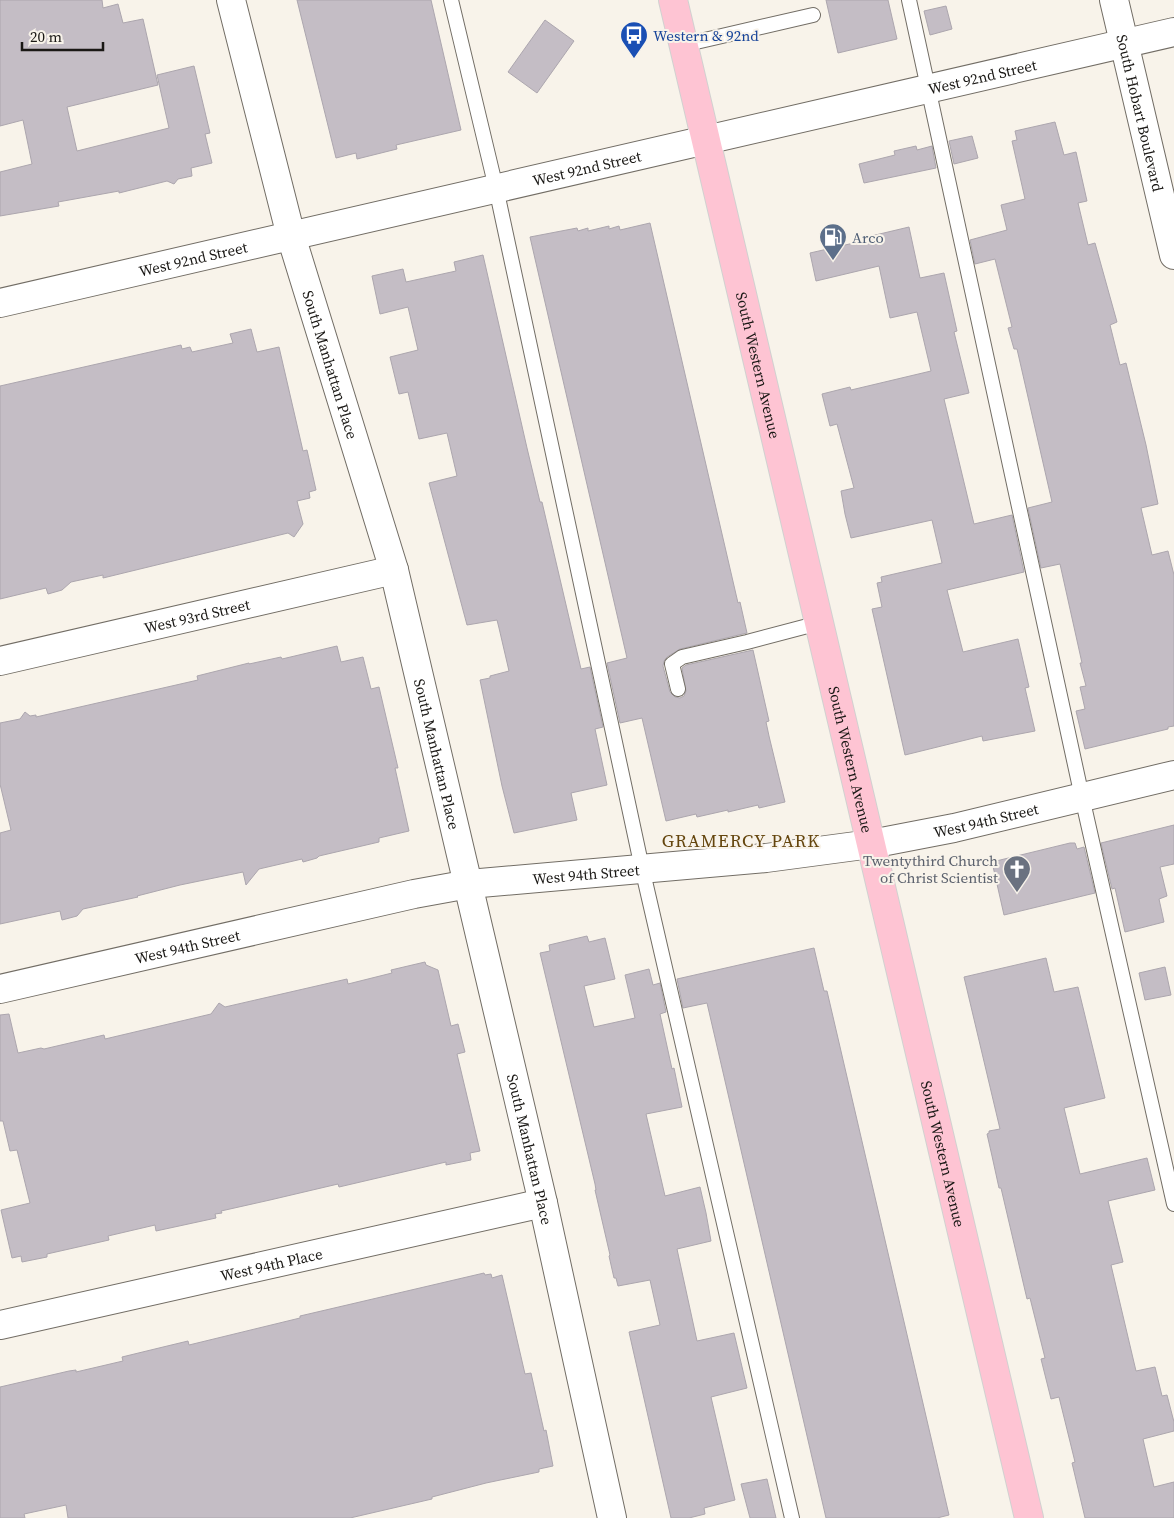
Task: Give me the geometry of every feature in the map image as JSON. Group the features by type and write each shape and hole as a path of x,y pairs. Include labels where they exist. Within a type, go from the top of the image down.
{"main road":[{"name":"South Western Avenue","path":"673,0 1029,1518"}],"street":[{"name":"South Manhattan Place","path":"231,0 292,236 394,570 543,1204 609,1517"},
{"name":"South Hobart Boulevard","path":"1114,0 1174,255"},
{"name":"West 92nd Street","path":"0,303 1174,32"},
{"name":"West 93rd Street","path":"0,661 394,570"},
{"name":"West 94th Street","path":"0,989 404,897 469,884 766,858 871,844 954,828 1174,775"},
{"name":"West 94th Place","path":"0,1325 543,1204"}],"lane":[{"path":"451,0 496,188 642,868 792,1518"},
{"path":"909,0 1082,797 1174,1204"},
{"path":"683,45 813,15"},
{"path":"678,690 672,664 682,657 747,642 819,622"}],"building":[{"path":"0,0 102,0 103,8 118,4 123,23 143,19 158,85 67,107 77,151 169,128 157,75 194,66 210,133 205,134 212,163 191,168 192,176 178,179 174,184 167,181 119,193 119,191 58,202 59,206 0,216 0,172 32,164 23,120 0,126"},
{"path":"297,0 431,0 461,130 396,145 397,149 357,159 356,153 336,158"},
{"path":"826,0 888,0 897,39 838,53"},
{"path":"946,6 952,29 930,35 924,11"},
{"path":"545,20 574,41 537,93 508,72"},
{"path":"1055,122 1064,155 1076,152 1087,201 1078,203 1088,245 1095,243 1117,322 1110,325 1120,365 1126,363 1146,445 1158,504 1141,508 1152,555 1168,551 1174,575 1174,726 1085,749 1076,711 1085,709 1080,687 1086,686 1060,564 1041,568 1028,508 1052,502 1017,349 1014,349 1008,328 1012,327 995,259 975,264 970,240 1007,230 1001,205 1025,199 1012,141 1017,140 1015,131"},
{"path":"972,136 978,158 954,164 949,141"},
{"path":"916,146 917,150 932,146 936,168 864,183 859,164 895,155 894,151"},
{"path":"650,223 738,603 740,602 747,633 680,649 667,657 663,666 670,692 675,697 680,698 684,696 686,691 682,668 686,665 753,650 769,721 766,722 785,802 759,808 758,805 728,812 728,810 697,817 696,814 666,821 642,718 620,723 607,663 627,658 530,237 577,228 578,231 588,228 588,231 609,226 609,229 619,226 620,230"},
{"path":"909,227 920,278 944,273 957,331 954,332 969,393 944,399 974,524 1012,515 1024,572 947,590 963,652 1018,639 1029,687 1025,688 1035,731 983,741 982,736 905,755 872,609 882,607 877,583 882,582 881,577 942,563 932,520 851,538 841,491 854,488 837,424 830,426 822,394 850,387 851,390 931,371 917,312 890,318 879,266 816,281 810,253 867,240 867,237"},
{"path":"483,255 527,448 540,502 542,502 581,669 590,667 603,727 595,729 607,785 571,793 577,820 514,833 502,786 480,680 509,671 497,620 467,625 429,483 457,476 447,433 419,439 408,392 399,394 390,357 418,350 408,307 380,314 372,276 403,269 406,282 456,271 454,262"},
{"path":"251,329 257,352 279,347 303,451 307,450 316,490 309,492 310,498 297,501 303,524 294,537 288,533 103,578 103,575 71,582 62,590 48,594 46,588 0,599 0,386 181,345 182,349 190,347 192,352 233,343 230,334"},
{"path":"337,646 341,662 363,657 371,689 379,687 398,768 395,768 409,831 379,838 379,842 319,856 303,862 302,859 259,869 246,885 243,872 180,885 138,897 83,909 77,916 62,920 60,911 0,924 0,833 11,830 0,784 0,723 20,719 25,712 30,716 36,715 36,717 198,680 197,676 249,663 281,657 282,659"},
{"path":"1174,825 1174,864 1160,867 1167,896 1159,899 1164,922 1125,932 1115,888 1112,889 1101,843"},
{"path":"1075,843 1077,849 1084,847 1095,893 1004,915 992,862"},
{"path":"587,936 589,942 605,938 615,979 584,986 594,1027 635,1018 625,975 649,969 653,985 660,983 666,1012 660,1014 682,1107 646,1114 665,1196 700,1187 706,1213 711,1241 677,1249 697,1341 734,1333 747,1388 711,1397 735,1500 704,1508 705,1514 689,1518 671,1518 629,1332 660,1325 650,1280 618,1286 616,1278 614,1278 595,1184 540,953 550,951 549,945"},
{"path":"814,948 824,991 827,991 949,1515 937,1518 826,1518 707,1003 683,1008 677,979"},
{"path":"1046,958 1054,992 1078,987 1105,1098 1064,1108 1080,1174 1147,1158 1155,1190 1108,1201 1123,1262 1111,1265 1136,1371 1155,1367 1162,1396 1167,1395 1174,1422 1174,1431 1143,1439 1154,1487 1174,1482 1174,1518 1085,1518 1072,1463 1075,1462 1059,1397 1051,1399 1041,1359 1045,1358 1030,1298 1027,1299 1001,1188 999,1188 987,1134 989,1131 1000,1129 964,977"},
{"path":"425,962 426,965 438,970 451,1026 458,1024 465,1052 457,1054 480,1151 470,1153 471,1160 446,1165 446,1162 339,1187 338,1184 221,1211 222,1213 215,1214 216,1218 156,1231 155,1225 108,1236 109,1240 47,1254 47,1257 22,1262 21,1256 12,1258 1,1210 30,1203 17,1150 10,1151 3,1121 0,1121 0,1015 9,1014 18,1053 104,1035 105,1039 211,1014 219,1003 225,1007 347,979 348,984 392,973 391,970"},
{"path":"1165,967 1171,995 1145,1000 1139,973"},
{"path":"484,1273 485,1275 491,1274 492,1278 502,1275 525,1374 531,1373 553,1466 539,1469 539,1472 486,1483 432,1497 432,1499 350,1518 68,1518 66,1505 24,1514 25,1518 0,1518 0,1387 123,1361 122,1357 188,1341 189,1345 300,1318 300,1316"},
{"path":"767,1479 776,1518 750,1518 741,1484"}],"place":[{"name":"Western & 92nd","path":"634,59"},
{"name":"Arco","path":"833,261"},
{"name":"Twentythird Church of Christ Scientist","path":"1017,893"}],"district":[{"name":"GRAMERCY PARK","path":"741,840"}]}
